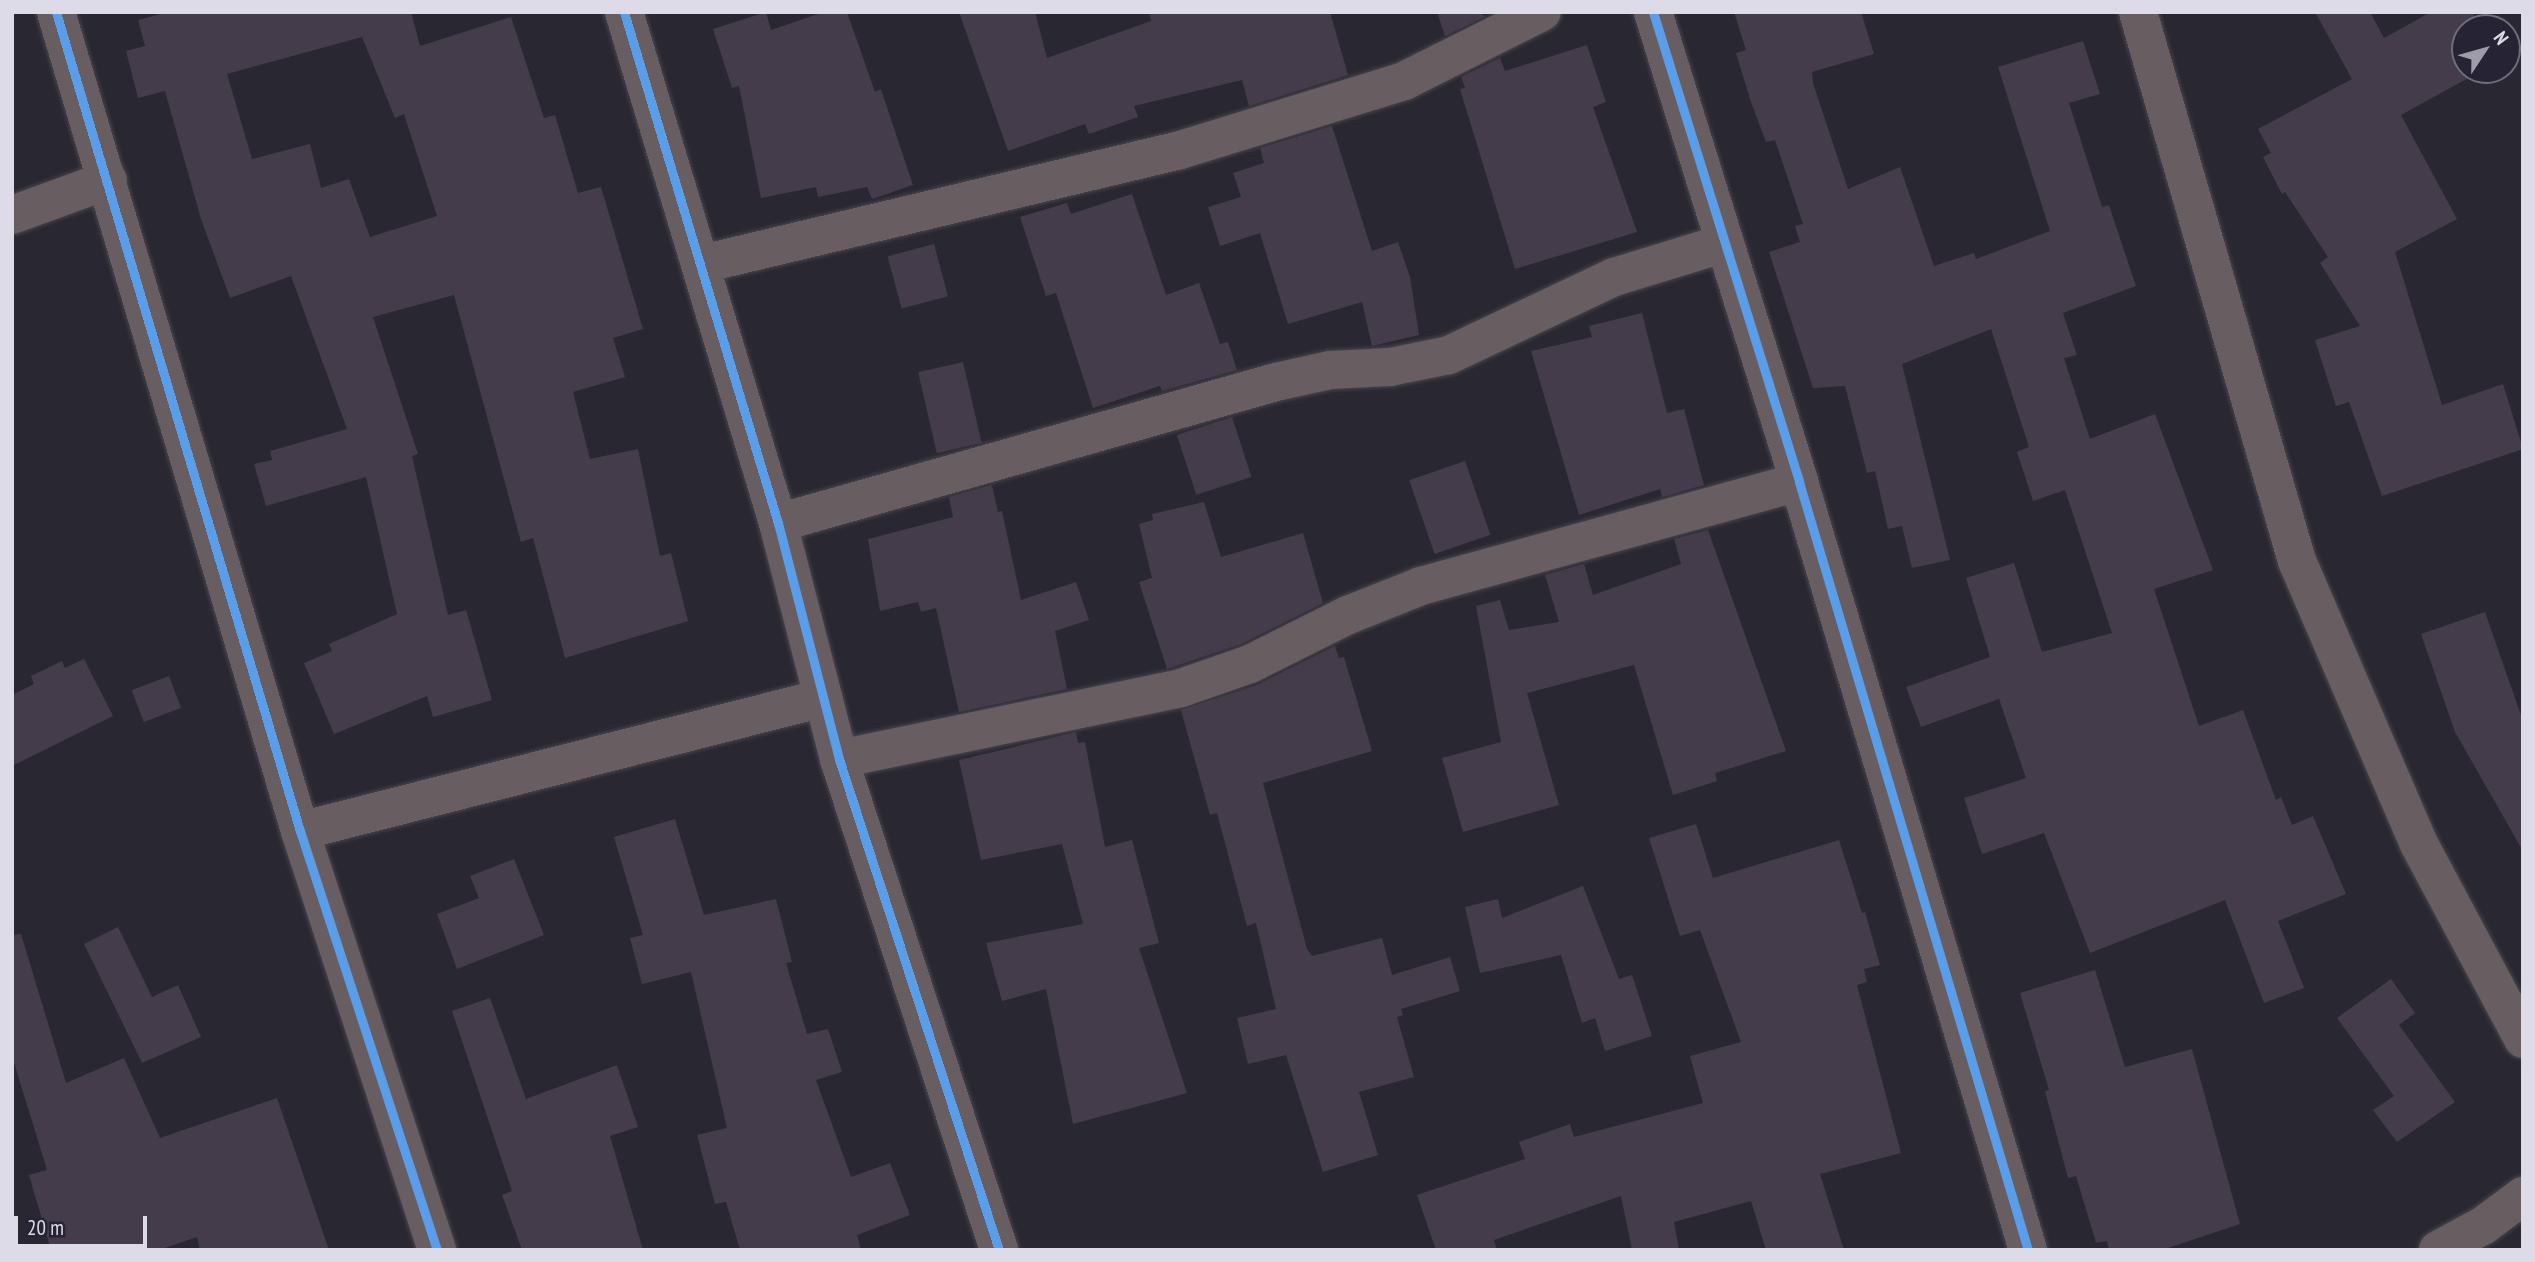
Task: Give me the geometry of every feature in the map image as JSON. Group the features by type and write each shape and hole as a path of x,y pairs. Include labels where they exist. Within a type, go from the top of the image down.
{"street":[{"path":"56,12 300,831 437,1250"},
{"path":"624,12 778,523 839,759 999,1250"},
{"path":"702,264 1180,150 1404,81 1542,12"},
{"path":"1653,12 1799,482 2028,1250"},
{"path":"2138,12 2297,561 2419,844 2523,1039"},
{"path":"12,215 108,180"},
{"path":"778,523 1276,382 1449,355 1614,277 1725,243"},
{"path":"839,759 1181,688 1250,664 1348,615 1421,586 1799,482"},
{"path":"300,831 823,698"},
{"path":"2438,1250 2484,1225 2523,1196"}],"building":[{"path":"168,12 411,12 420,46 511,17 544,118 555,115 578,193 601,187 643,329 613,338 625,377 573,392 590,459 638,449 660,556 671,553 688,621 565,658 533,538 521,542 454,295 373,317 418,454 412,456 448,615 466,610 492,700 433,717 427,696 334,734 304,663 332,651 329,644 397,614 366,477 266,506 254,464 272,460 270,451 347,429 291,276 230,298 201,219 165,91 138,98 126,51 145,46 138,20","holes":["362,37 395,118 404,114 437,216 370,237 349,179 321,188 310,144 252,159 227,74"]},
{"path":"766,12 771,30 824,12 847,12 875,92 881,89 913,185 872,199 867,187 818,197 816,187 761,198 739,86 732,88 713,29"},
{"path":"959,12 1035,12 1047,58 1151,21 1149,12 1330,12 1348,75 1249,106 1242,80 1134,106 1138,117 1089,134 1085,124 1008,151"},
{"path":"1437,12 1482,12 1484,17 1445,36"},
{"path":"1734,12 1861,12 1874,54 1812,72 1813,83 1848,189 1900,167 1934,266 1974,253 1976,259 2050,231 1998,67 2083,41 2100,94 2069,103 2102,207 2109,205 2136,286 2063,313 2077,355 2064,358 2090,439 2155,414 2213,570 2154,589 2199,726 2243,710 2276,800 2281,797 2292,825 2313,816 2346,894 2278,921 2304,988 2264,1003 2225,900 2090,953 2044,833 1982,854 1964,798 2026,778 1999,699 1921,727 1906,687 1990,657 1966,578 2014,563 2042,652 2112,633 2065,490 2033,501 2017,452 2029,447 1991,329 1902,364 1950,560 1912,568 1902,526 1888,529 1875,471 1867,473 1845,386 1813,388 1769,252 1800,242 1795,226 1803,224 1775,140 1766,142 1751,102 1736,53 1746,50"},
{"path":"2315,12 2370,12 2384,38 2431,12 2473,14 2451,14 2451,84 2457,84 2401,115 2457,219 2395,252 2442,405 2503,384 2523,449 2382,496 2349,402 2336,406 2315,340 2360,326 2320,263 2328,257 2285,192 2282,194 2263,157 2271,153 2258,129 2352,79"},
{"path":"1587,45 1606,102 1593,107 1637,232 1515,269 1460,89 1465,88 1461,77 1500,58 1505,71"},
{"path":"1332,126 1372,251 1398,242 1410,277 1419,335 1372,346 1362,302 1288,324 1260,233 1220,246 1208,207 1241,197 1233,173 1264,163 1260,148"},
{"path":"1132,194 1166,295 1199,283 1220,344 1228,342 1237,370 1162,391 1160,386 1093,408 1056,293 1046,296 1020,217 1067,203 1071,214"},
{"path":"934,244 948,296 902,309 888,256"},
{"path":"1642,313 1667,413 1684,409 1704,485 1662,497 1660,489 1579,515 1531,351 1592,337 1589,326"},
{"path":"963,362 982,443 937,453 918,372"},
{"path":"1232,417 1251,477 1196,495 1177,435"},
{"path":"1465,461 1490,535 1435,554 1409,480"},
{"path":"992,485 998,512 1002,511 1021,600 1076,582 1089,620 1055,631 1067,689 959,712 936,608 921,612 918,602 880,611 868,539 953,517 949,497"},
{"path":"1204,502 1221,557 1303,533 1323,603 1241,644 1167,669 1139,582 1152,578 1139,524 1153,520 1152,514"},
{"path":"1708,530 1786,751 1715,773 1717,781 1673,795 1634,665 1527,693 1559,805 1463,832 1442,758 1501,742 1476,606 1500,600 1509,630 1559,622 1545,575 1584,564 1593,595 1681,564 1674,539"},
{"path":"2485,612 2523,721 2523,851 2455,732 2421,634"},
{"path":"1335,646 1339,658 1344,657 1372,751 1263,783 1307,949 1312,956 1382,938 1392,975 1450,957 1460,991 1401,1009 1403,1015 1397,1017 1414,1077 1359,1092 1378,1155 1323,1172 1286,1055 1248,1064 1237,1018 1276,1009 1256,923 1247,926 1217,813 1210,815 1181,710 1257,685"},
{"path":"84,659 113,716 12,766 12,695 34,684 31,676 62,661 65,668"},
{"path":"169,676 181,708 144,722 132,690"},
{"path":"1076,732 1078,743 1085,742 1105,847 1132,840 1159,943 1139,948 1187,1093 1073,1124 1046,989 1002,1001 986,943 1083,924 1062,844 981,860 959,760"},
{"path":"675,819 704,915 776,899 792,962 786,963 807,1034 828,1029 842,1072 816,1080 851,1177 890,1163 910,1215 857,1235 861,1250 740,1250 726,1202 715,1204 697,1135 727,1128 691,972 642,984 630,938 643,935 614,837"},
{"path":"1696,824 1713,878 1839,840 1862,913 1865,912 1880,965 1864,969 1867,982 1857,985 1901,1153 1820,1174 1844,1250 1766,1250 1751,1201 1674,1222 1679,1250 1632,1250 1621,1196 1494,1240 1497,1250 1436,1250 1417,1195 1525,1159 1519,1142 1570,1124 1574,1137 1703,1103 1690,1056 1741,1042 1700,930 1680,936 1649,838"},
{"path":"514,859 544,935 457,969 437,914 479,898 470,876"},
{"path":"1583,886 1619,979 1632,975 1652,1036 1605,1051 1595,1018 1582,1023 1561,955 1480,973 1465,907 1498,899 1502,918"},
{"path":"118,927 152,997 178,985 201,1037 142,1063 84,944"},
{"path":"21,934 66,1083 124,1058 160,1138 277,1098 329,1250 200,1250 197,1237 159,1250 51,1250 29,1175 47,1170 12,1056 12,935"},
{"path":"2095,970 2125,1067 2192,1049 2240,1224 2162,1250 2109,1250 2107,1241 2096,1243 2076,1176 2068,1178 2045,1091 2049,1090 2020,993"},
{"path":"2391,979 2415,1013 2399,1025 2455,1102 2397,1142 2373,1110 2394,1096 2337,1018"},
{"path":"490,998 526,1099 617,1065 638,1127 610,1136 643,1250 522,1250 502,1195 512,1191 452,1011"}],"cycle path":[{"path":"56,12 300,831 437,1250"},
{"path":"624,12 778,523 839,759 999,1250"},
{"path":"1653,12 1799,482 2028,1250"}]}
